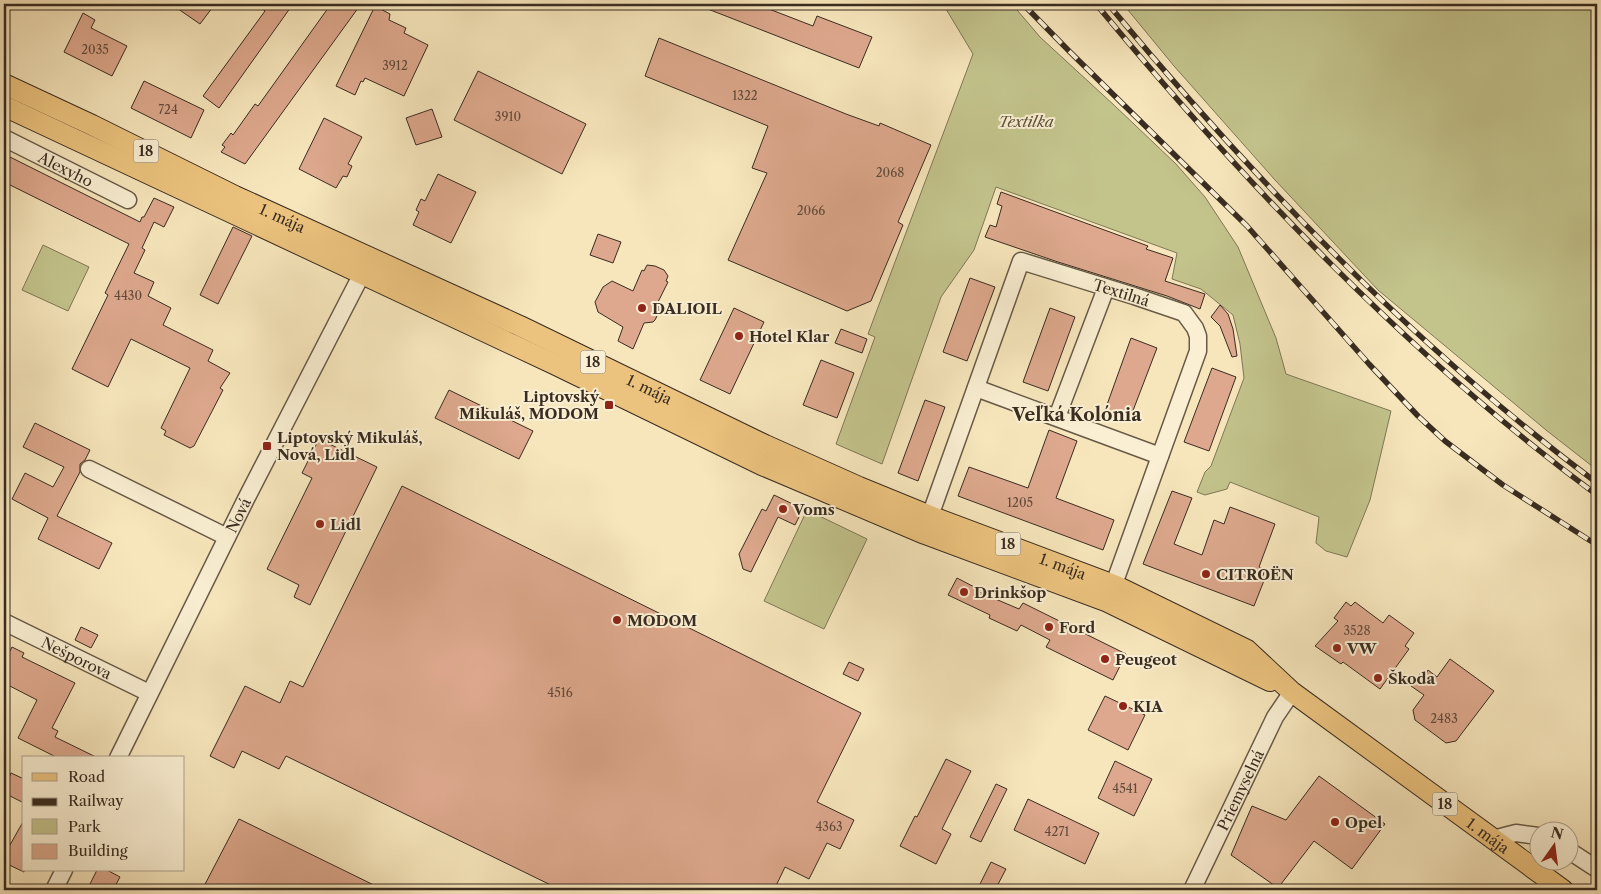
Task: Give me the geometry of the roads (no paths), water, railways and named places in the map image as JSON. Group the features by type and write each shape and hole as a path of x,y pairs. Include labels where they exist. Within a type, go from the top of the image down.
{"main road":[{"name":"1. mája","path":"4,84 92,124 235,196 520,326 765,445 859,487 1247,650 1292,692 1563,890"},
{"name":"1. mája","path":"4,106 554,364 762,464 862,508 1000,563 1111,593"}],"street":[{"name":"Alexyho","path":"4,138 128,200"},
{"name":"Nová","path":"119,756 227,537 371,257"},
{"name":"Textilná","path":"930,516 1021,261 1184,313 1195,328 1198,336 1198,351 1111,593"},
{"path":"1057,417 1106,288"},
{"path":"976,388 1160,456"},
{"path":"89,468 227,537"},
{"name":"Nešporova","path":"4,622 149,693"},
{"name":"Priemyselná","path":"1192,890 1275,717 1292,692"},
{"path":"1493,839 1516,833 1528,835"},
{"path":"1578,857 1597,869"},
{"path":"54,890 63,872"}],"railway":[{"path":"1023,4 1247,226 1369,364 1418,416 1445,441 1503,485 1597,545"},
{"path":"1096,4 1211,137 1270,202 1332,265 1460,385 1597,495"},
{"path":"1108,4 1220,134 1279,197 1400,318 1529,430 1597,483"}],"place":[{"name":"DALIOIL","path":"642,308"},
{"name":"Hotel Klar","path":"739,336"},
{"name":"Liptovský Mikuláš, MODOM","path":"609,405"},
{"name":"Liptovský Mikuláš, Nová, Lidl","path":"267,446"},
{"name":"Voms","path":"783,509"},
{"name":"Lidl","path":"320,524"},
{"name":"CITROËN","path":"1206,574"},
{"name":"Drinkšop","path":"964,592"},
{"name":"MODOM","path":"617,620"},
{"name":"Ford","path":"1049,627"},
{"name":"VW","path":"1337,648"},
{"name":"Peugeot","path":"1105,659"},
{"name":"Škoda","path":"1378,678"},
{"name":"KIA","path":"1123,706"},
{"name":"Opel","path":"1335,822"}],"district":[{"name":"Veľká Kolónia","path":"1077,415"}],"park label":[{"name":"Textilka","path":"1026,121"}]}
